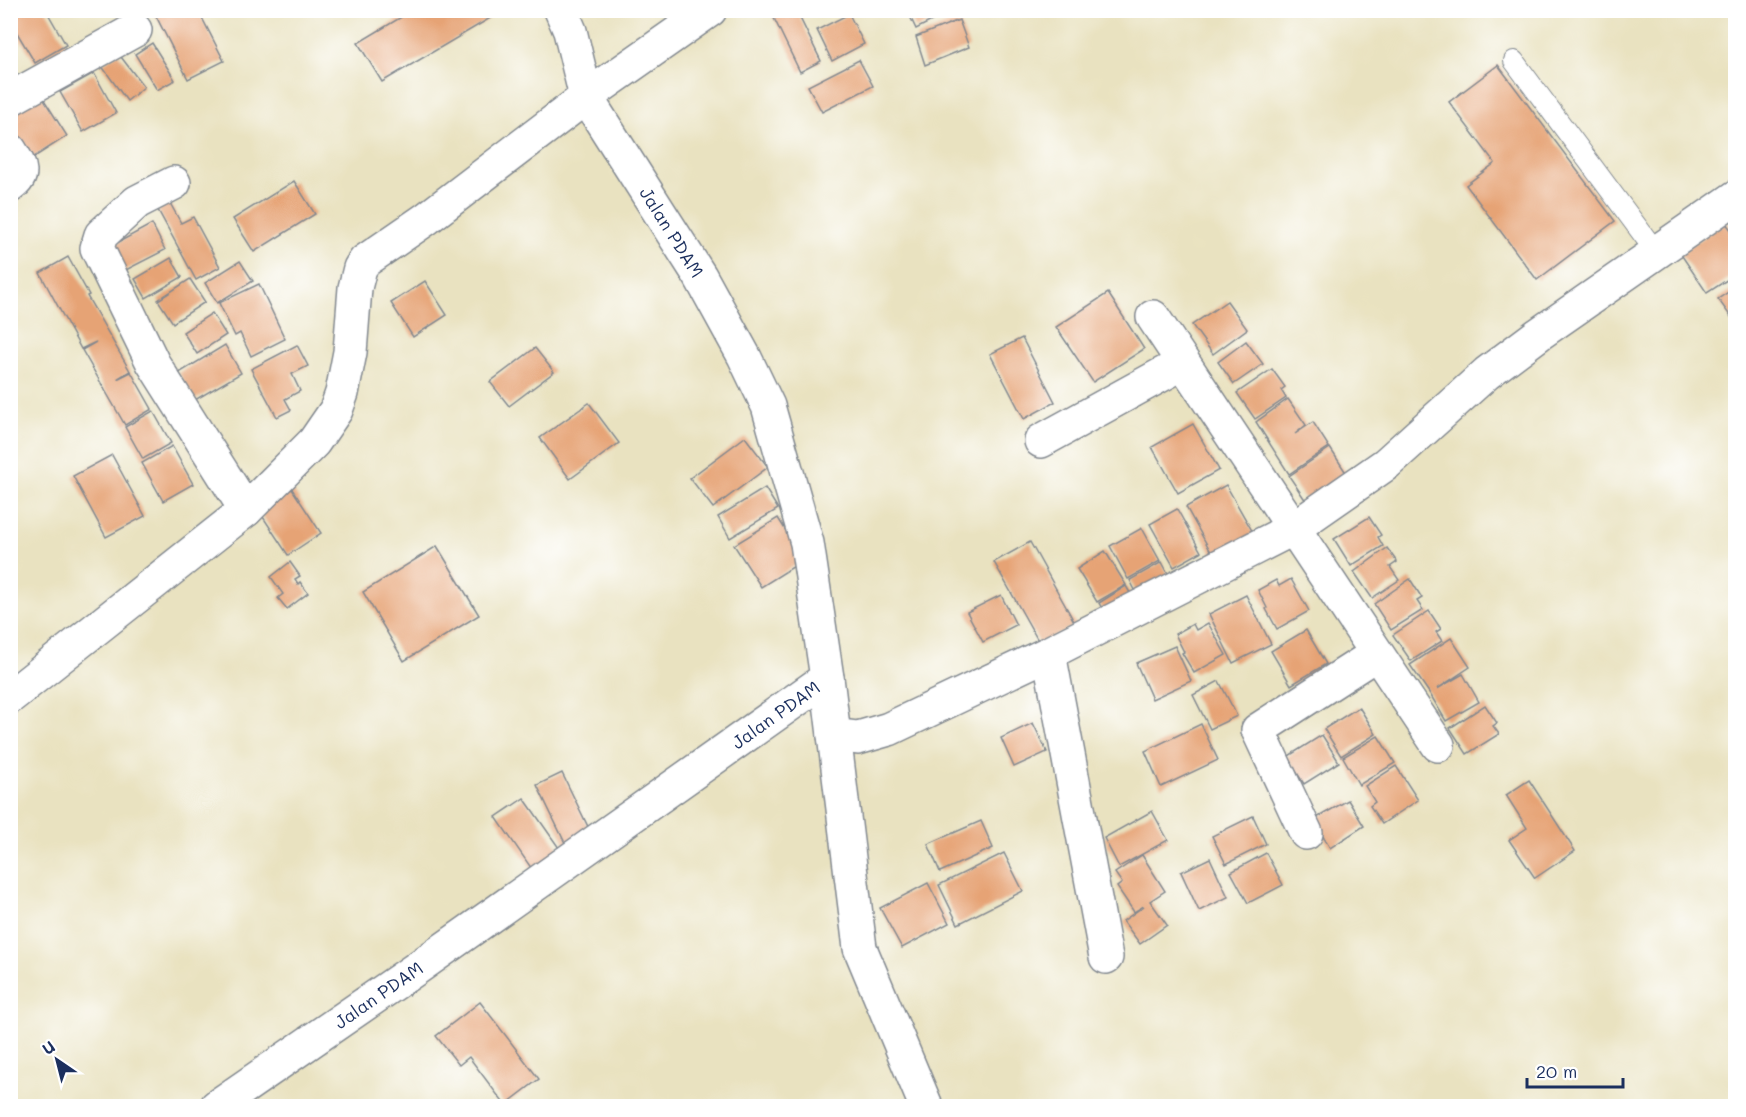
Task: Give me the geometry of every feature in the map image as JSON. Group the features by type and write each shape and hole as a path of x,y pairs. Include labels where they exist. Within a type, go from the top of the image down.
{"street":[{"name":"Jalan PDAM","path":"217,1107 411,973 827,678 807,543 768,406 744,356 599,88 561,10"},
{"path":"10,698 246,510 314,442 336,410 342,393 348,361 355,288 360,268 365,261 426,219 599,88 710,10"},
{"path":"10,99 135,30"},
{"path":"10,150 21,170 21,175 10,186"},
{"path":"174,183 137,202 101,235 97,248 153,363 246,510"},
{"path":"834,735 858,738 889,729 1049,653 1294,528 1386,464 1487,373 1539,334 1736,197"},
{"path":"1153,317 1438,745"},
{"path":"1041,441 1183,363"},
{"path":"1049,653 1106,957"},
{"path":"1305,833 1258,730 1376,654"},
{"path":"827,678 860,948 926,1107"}],"lane":[{"path":"1514,61 1656,252"}],"building":[{"path":"16,10 46,10 66,45 35,63 10,21 10,14"},
{"path":"163,10 198,10 224,61 188,79 155,14"},
{"path":"413,10 504,10 382,82 358,43"},
{"path":"770,10 816,10 800,18 821,61 800,72"},
{"path":"907,10 953,10 916,29"},
{"path":"849,14 864,44 832,61 817,30"},
{"path":"959,20 969,47 925,65 916,37"},
{"path":"152,43 175,80 157,90 135,54"},
{"path":"118,53 144,87 127,101 101,65"},
{"path":"859,60 873,86 822,112 808,86"},
{"path":"1498,65 1615,221 1537,280 1466,185 1495,163 1449,102"},
{"path":"94,73 116,113 83,132 60,92"},
{"path":"41,95 67,136 25,163 10,139 10,115"},
{"path":"294,181 315,214 254,252 233,219"},
{"path":"170,203 181,223 193,217 220,267 196,280 158,210"},
{"path":"1725,222 1736,236 1736,274 1707,293 1680,253"},
{"path":"152,224 165,250 120,273 106,249"},
{"path":"68,257 89,295 87,296 130,371 117,379 131,372 152,409 125,425 82,350 96,342 81,349 40,273"},
{"path":"171,258 182,277 146,298 135,279"},
{"path":"240,261 253,281 217,303 205,283"},
{"path":"190,279 205,302 173,323 158,300"},
{"path":"425,281 447,315 413,337 391,303"},
{"path":"259,284 285,339 251,356 240,333 235,336 219,303"},
{"path":"1736,287 1736,324 1718,299"},
{"path":"1108,293 1144,349 1093,382 1056,327"},
{"path":"1227,301 1247,329 1213,354 1192,325"},
{"path":"212,313 226,335 197,354 183,332"},
{"path":"1022,338 1055,402 1024,419 990,354"},
{"path":"1246,341 1263,364 1234,384 1218,362"},
{"path":"225,345 241,373 195,400 179,373"},
{"path":"297,345 308,366 292,374 300,391 285,399 291,410 277,417 251,369"},
{"path":"535,348 554,372 509,406 490,382"},
{"path":"1272,369 1285,387 1281,390 1286,398 1255,419 1237,393"},
{"path":"1288,399 1306,425 1295,434 1313,422 1329,447 1289,474 1256,422"},
{"path":"589,403 619,443 570,479 540,438"},
{"path":"153,411 171,443 143,459 125,427"},
{"path":"1193,424 1219,470 1178,493 1152,447"},
{"path":"745,437 768,467 713,508 690,478"},
{"path":"172,446 193,484 163,501 142,463"},
{"path":"1330,448 1354,485 1308,504 1289,476"},
{"path":"112,455 145,516 106,537 73,476"},
{"path":"1226,485 1255,536 1215,559 1186,507"},
{"path":"765,488 778,509 730,538 718,517"},
{"path":"292,489 321,533 288,555 259,511"},
{"path":"1177,509 1201,552 1174,567 1150,524"},
{"path":"1369,517 1381,535 1378,537 1383,546 1351,566 1334,539"},
{"path":"778,518 804,560 761,587 734,545"},
{"path":"1142,528 1160,561 1128,579 1110,546"},
{"path":"1030,542 1076,625 1040,644 994,562"},
{"path":"437,546 479,615 404,661 363,592"},
{"path":"1387,548 1397,562 1390,567 1399,580 1372,598 1354,572"},
{"path":"1105,551 1126,585 1097,602 1077,569"},
{"path":"290,562 300,576 295,579 308,593 287,609 278,598 283,594 271,577"},
{"path":"1162,562 1175,587 1142,604 1130,580"},
{"path":"1291,579 1309,611 1277,629 1258,590 1276,580 1279,586"},
{"path":"1410,579 1422,598 1417,601 1423,610 1391,630 1374,604"},
{"path":"1126,586 1137,605 1109,621 1099,603"},
{"path":"1001,595 1016,625 983,642 967,612"},
{"path":"1246,595 1271,644 1233,663 1209,614"},
{"path":"1429,611 1441,629 1436,632 1442,641 1411,661 1393,635"},
{"path":"1208,623 1226,655 1194,673 1182,653 1184,652 1175,634 1193,624 1196,630"},
{"path":"1306,630 1326,664 1291,685 1271,651"},
{"path":"1451,638 1470,667 1437,689 1463,674 1479,702 1446,721 1410,665"},
{"path":"1175,646 1191,681 1152,699 1136,663"},
{"path":"1219,681 1237,716 1210,729 1193,695"},
{"path":"1485,705 1497,723 1493,726 1499,734 1467,754 1450,728"},
{"path":"1359,707 1376,734 1341,756 1324,729"},
{"path":"1033,723 1047,752 1014,767 1001,738"},
{"path":"1201,724 1218,760 1161,787 1145,751"},
{"path":"1322,735 1339,762 1304,784 1287,757"},
{"path":"1378,736 1395,763 1359,785 1343,757"},
{"path":"1396,766 1418,800 1382,824 1370,806 1375,802 1365,786"},
{"path":"562,773 592,835 567,847 537,785"},
{"path":"1529,780 1575,851 1535,878 1509,840 1527,828 1506,795"},
{"path":"524,798 564,855 536,875 496,817"},
{"path":"1348,800 1364,826 1330,848 1313,820"},
{"path":"1152,811 1168,840 1119,867 1104,838"},
{"path":"1253,816 1266,844 1226,864 1212,836"},
{"path":"981,821 993,848 940,872 928,844"},
{"path":"1004,853 1023,891 958,924 939,885"},
{"path":"1266,853 1283,885 1248,903 1231,872"},
{"path":"1142,855 1165,891 1150,901 1167,925 1140,944 1123,921 1144,906 1134,912 1117,887 1122,883 1115,873"},
{"path":"1210,858 1228,897 1199,911 1181,872"},
{"path":"928,883 949,923 902,948 880,908"},
{"path":"480,1002 539,1079 505,1105 469,1057 459,1065 436,1036"}]}
